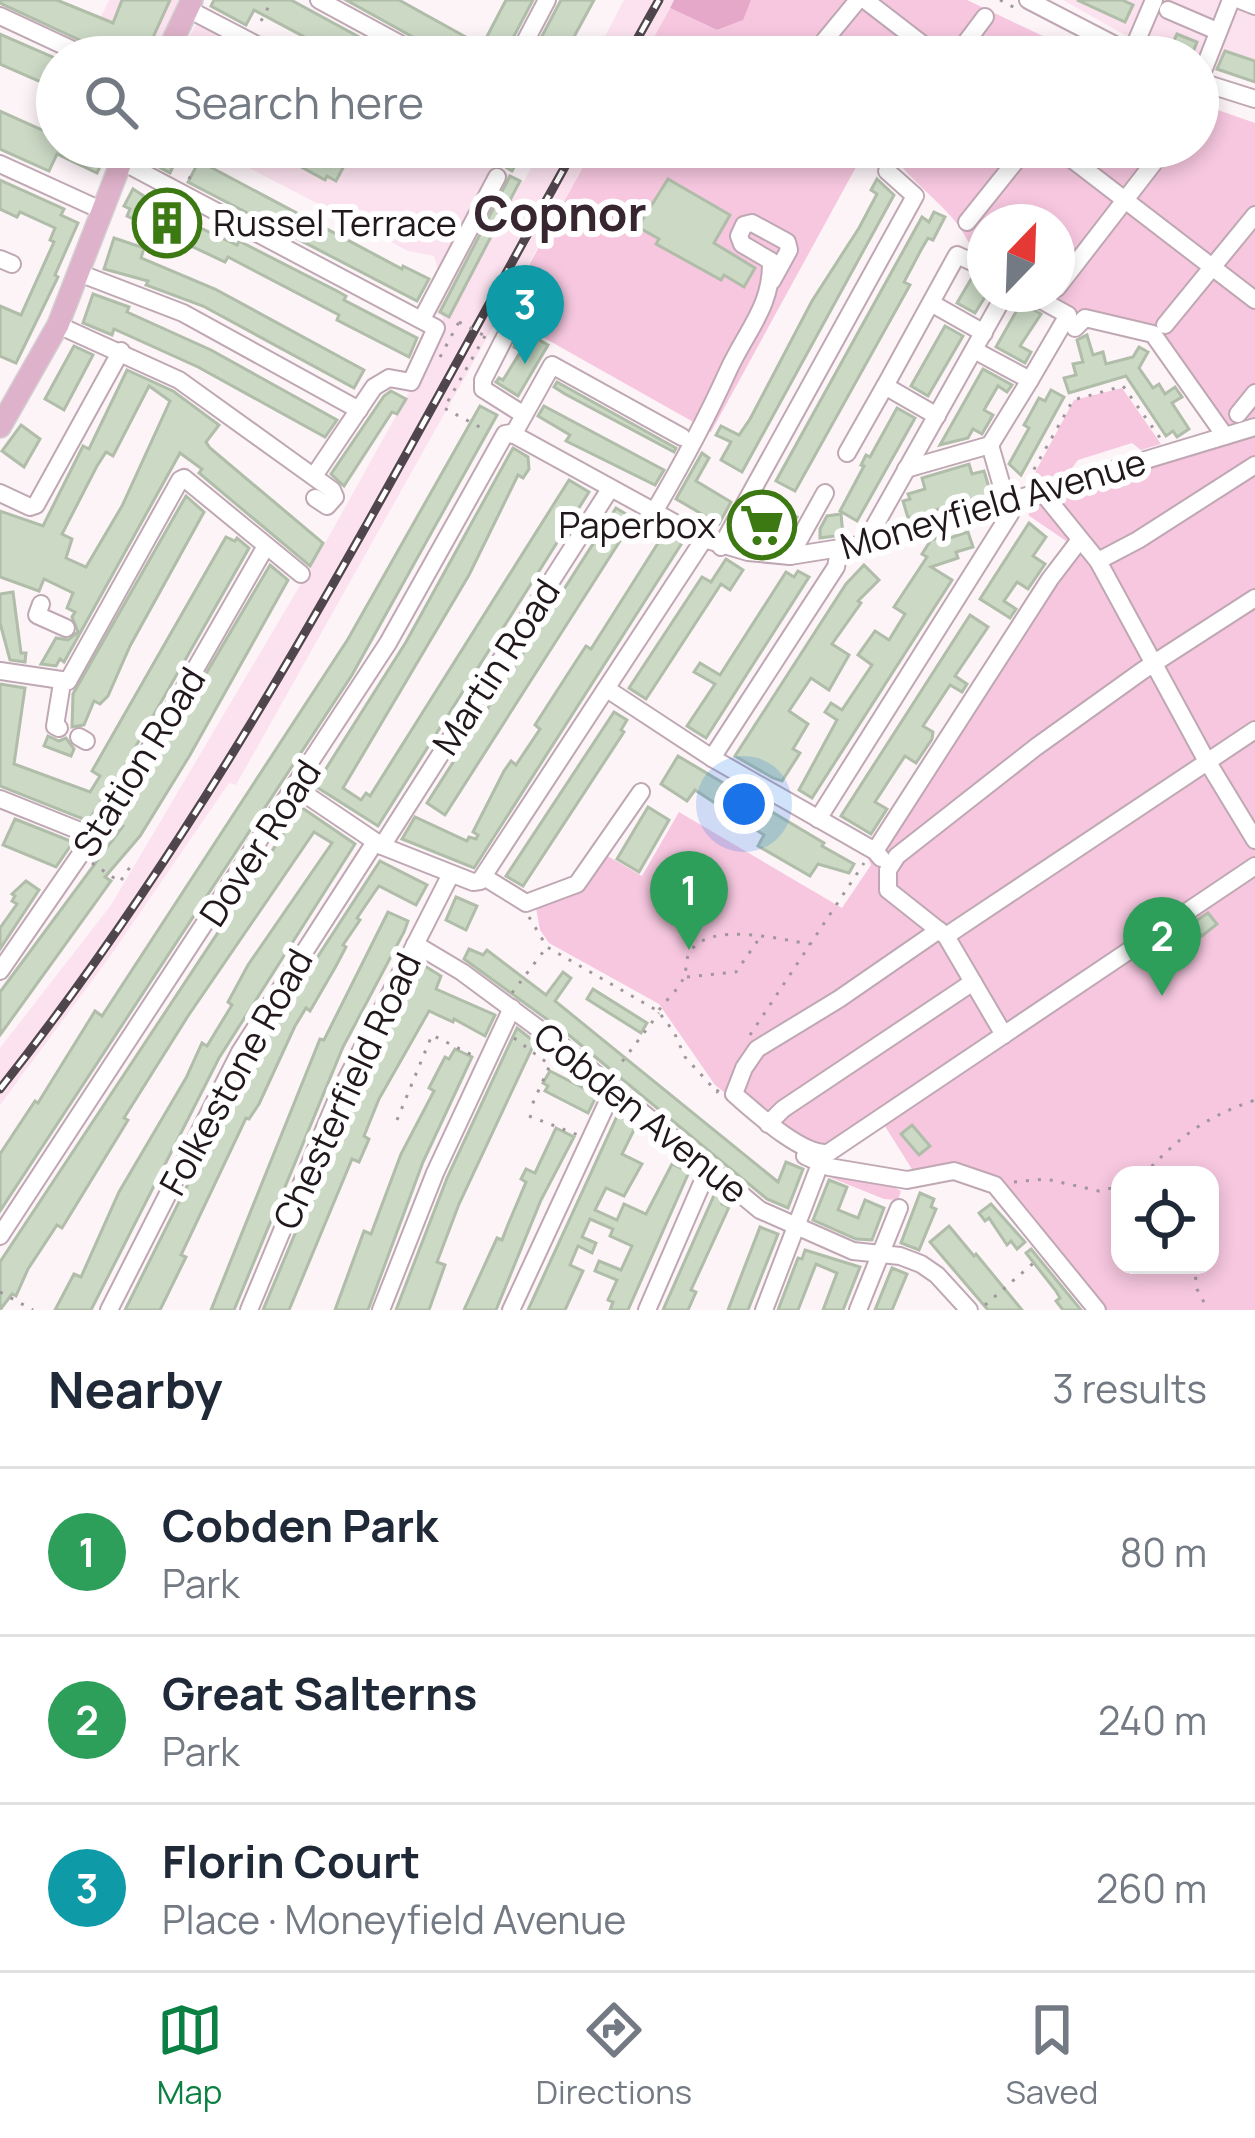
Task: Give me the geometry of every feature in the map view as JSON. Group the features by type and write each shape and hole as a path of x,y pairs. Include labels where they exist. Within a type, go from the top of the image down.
{"main road":[{"path":"175,36 190,4"},
{"path":"0,427 19,375 58,325 119,168"}],"street":[{"path":"319,0 385,36"},
{"path":"528,36 548,0"},
{"path":"829,36 861,0 910,36"},
{"path":"1028,0 1097,36"},
{"path":"1215,36 1235,0 1255,6"},
{"path":"190,4 244,36"},
{"path":"1145,36 1161,5 1217,31"},
{"path":"0,16 43,36"},
{"path":"970,36 985,16"},
{"path":"1219,88 1255,99"},
{"path":"0,164 103,212"},
{"path":"145,168 182,193 436,328 411,382 382,380 318,470"},
{"path":"981,204 1010,168"},
{"path":"1083,168 1255,300"},
{"path":"1075,264 1149,168"},
{"path":"479,879 713,543 915,196 887,171"},
{"path":"422,319 497,177"},
{"path":"1165,325 1255,215"},
{"path":"847,453 957,255 967,260"},
{"path":"80,273 183,313 359,410"},
{"path":"654,512 717,400 771,292 772,281"},
{"path":"931,304 1030,380"},
{"path":"871,543 874,527 995,312"},
{"path":"907,469 990,445 1068,315 1063,312"},
{"path":"1075,328 1085,318 1153,334 1225,436"},
{"path":"58,325 179,380 332,490 334,497 327,506 315,498"},
{"path":"506,335 483,388 524,416"},
{"path":"0,493 30,507 36,505 121,351"},
{"name":"Dover Road","path":"0,1236 388,643 552,364 682,436"},
{"path":"885,386 937,416"},
{"path":"1238,414 1255,393"},
{"name":"Moneyfield Avenue","path":"507,437 713,543 790,556 871,543 1255,427"},
{"path":"990,445 1024,497 1098,560 1255,839"},
{"path":"1098,560 1255,465"},
{"path":"0,671 68,681 78,635 184,478 301,574"},
{"name":"Martin Road","path":"378,844 610,489"},
{"path":"790,556 825,493"},
{"path":"818,819 1024,497"},
{"path":"867,847 1079,541"},
{"name":"Station Road","path":"0,970 95,837 266,546"},
{"path":"712,758 836,566 838,551"},
{"path":"1004,1035 943,933 888,890 888,870 897,856 982,786 1142,671 1255,598"},
{"path":"41,604 37,615 78,635"},
{"path":"58,728 62,683"},
{"path":"607,689 712,758 867,847 888,870"},
{"path":"1255,730 757,1049 732,1091 768,1124 817,1153 828,1153 1255,866"},
{"path":"296,788 378,844 452,874 479,879 526,903 577,884 641,792"},
{"path":"0,799 95,837"},
{"name":"Folkestone Road","path":"109,1310 240,1052 378,844"},
{"name":"Chesterfield Road","path":"249,1310 339,1094 452,874"},
{"name":"Cobden Avenue","path":"415,944 508,1006 760,1210 854,1251 900,1256 931,1270 969,1310"},
{"path":"768,1124 783,1109 974,982"},
{"path":"381,1310 508,1006"},
{"path":"721,1084 763,1129 820,1164 907,1180 954,1171 995,1185 1097,1310"},
{"path":"511,1310 610,1085"},
{"path":"764,1310 820,1164"},
{"path":"647,1310 709,1167"},
{"path":"858,1310 898,1208"}],"path":[{"path":"260,21 272,0"},
{"path":"182,193 195,168"},
{"path":"459,322 485,337 445,408 507,437"},
{"path":"1024,497 1025,484 1073,400 1123,386 1171,453"},
{"path":"745,1044 865,862 856,851 867,847"},
{"path":"82,856 120,882 130,867"},
{"path":"526,903 547,946 659,1012 685,1057 721,1084"},
{"path":"610,1085 685,977 685,962 693,946 704,938 760,936 812,944"},
{"path":"685,977 736,971 760,936"},
{"path":"508,1006 547,946"},
{"path":"502,1029 550,1065 532,1105"},
{"path":"398,1120 432,1035 486,1062"},
{"path":"1154,1166 1199,1123 1255,1100"},
{"path":"529,1116 587,1139"},
{"path":"995,1185 1046,1179 1100,1191 1111,1188"},
{"path":"979,1310 1047,1251"},
{"path":"1195,1274 1208,1310"},
{"path":"0,1292 33,1310"}],"shaded area":[{"path":"109,0 182,0 165,36 92,36"},
{"path":"624,0 674,0 654,36 605,36"},
{"path":"674,0 751,0 743,20 717,30 670,8"},
{"path":"751,0 967,0 1043,36 655,36 670,8 717,30 742,20"},
{"path":"1063,0 1255,0 1255,83 1219,72 1219,36 1127,36"},
{"path":"202,12 248,36 190,36"},
{"path":"1219,110 1255,123 1255,1310 1105,1310 997,1181 915,1174 883,1123 824,1161 769,1128 715,1085 659,1004 549,943 540,930 535,902 606,855 642,876 679,812 842,908 871,865 866,854 1066,541 1028,515 1039,502 1046,508 1054,498 1230,441 1155,329 1069,312 1075,312 1075,204 967,204 967,239 903,168 1219,168"},
{"path":"249,168 497,168 523,182 531,168 582,168 236,785 229,783 0,1105 0,1048 111,905 328,538 442,333 443,317 422,306 439,273 434,256 408,251"},
{"path":"582,168 856,168 711,432 502,314"},
{"path":"1122,388 1161,444 1141,450 1132,443 1078,460 1069,472 1030,482 1074,400"},
{"path":"831,1172 886,1183 901,1191 898,1200 829,1177"}],"building":[{"path":"57,0 113,23 122,0 170,0 154,36 71,36 0,3"},
{"path":"214,0 291,0 357,36 303,36 254,10 246,25 211,6"},
{"path":"346,0 399,0 464,36 411,36"},
{"path":"506,0 533,0 514,36 487,36"},
{"path":"561,0 594,0 574,36 542,36"},
{"path":"1077,0 1122,0 1133,5 1125,22"},
{"path":"0,34 36,50 36,80 0,64"},
{"path":"1225,51 1255,61 1255,82 1219,70"},
{"path":"0,111 36,127 36,165 0,149"},
{"path":"195,168 212,168 429,279 417,301 188,182"},
{"path":"303,168 343,168 336,181 327,176 325,180"},
{"path":"510,176 520,181 449,317 440,312"},
{"path":"668,179 730,215 714,243 755,268 744,287 724,275 721,280 656,244 659,239 638,227"},
{"path":"877,179 894,195 742,472 721,460 731,442 716,435 721,426 739,435 750,419 812,301 877,194 871,190"},
{"path":"0,180 64,209 61,215 78,223 16,363 0,356 0,306 21,315 54,242 50,240 55,228 20,212 17,217 0,209"},
{"path":"133,189 175,216 237,245 239,241 337,291 346,296 344,300 417,338 409,357 228,257 225,262 127,216 130,209 124,206"},
{"path":"934,212 945,217 933,240 928,238 921,250 904,282 910,285 795,491 776,481 922,217 929,222"},
{"path":"114,238 144,248 141,258 215,289 364,370 354,388 203,306 146,285 148,281 104,269"},
{"path":"967,286 967,309 957,303"},
{"path":"93,294 129,307 127,312 211,350 337,420 325,437 198,367 114,329 112,335 83,323"},
{"path":"1016,312 1041,314 1020,346 1031,352 1025,363 996,347"},
{"path":"945,326 963,336 928,396 911,386"},
{"path":"518,328 548,345 518,396 496,382 503,380 521,351 514,347"},
{"path":"1087,335 1093,355 1103,352 1106,364 1133,357 1139,347 1148,352 1139,368 1153,388 1159,384 1165,394 1175,387 1182,397 1172,403 1189,429 1177,437 1173,431 1166,436 1126,376 1069,393 1064,378 1076,375 1073,364 1083,362 1077,340"},
{"path":"74,346 93,355 64,410 45,399"},
{"path":"983,369 1012,385 1007,392 998,386 984,410 993,415 982,434 973,429 968,438 940,445"},
{"path":"127,370 173,391 219,425 206,442 210,448 323,543 310,566 180,453 64,662 41,664 56,638 68,640 78,632 72,617 75,612 67,608 73,593 44,579 39,591 0,577 0,511 43,526 83,446 89,449","holes":["149,386 170,401 122,506 86,567 66,558 72,539 62,534 106,452 113,456"]},
{"path":"557,382 676,448 674,452 565,394 554,387"},
{"path":"1051,390 1064,397 1021,475 1009,464 1039,398 1045,401"},
{"path":"391,391 406,399 397,414 392,412 344,486 331,474"},
{"path":"480,406 497,415 352,675 0,1211 0,1154 95,1011 102,1016 348,639"},
{"path":"544,406 664,470 655,485 566,441 570,435 538,416"},
{"path":"897,408 915,418 857,521 840,511 866,455 870,457"},
{"path":"21,425 40,439 24,467 2,451"},
{"path":"513,448 528,457 529,469 523,478 518,475 469,575 343,788 361,800 366,793 370,796 569,480 589,492 378,826 315,786 406,642"},
{"path":"702,453 709,458 696,481 731,502 719,524 676,499"},
{"path":"969,464 972,474 984,471 991,494 908,518 903,501 910,499 908,494 925,489 922,478"},
{"path":"186,496 204,512 130,646 108,696 100,704 94,701 84,725 72,727 73,694"},
{"path":"616,508 634,519 445,815 427,803"},
{"name":"Paperbox","path":"757,509 784,516 786,511 797,517 783,542 742,535"},
{"path":"841,514 843,535 820,538 827,516"},
{"path":"1029,523 1046,537 1033,556 1045,564 1028,589 1017,582 1004,601 1016,609 1010,618 980,599"},
{"path":"665,532 682,543 474,868 402,839 415,817 467,841 476,839 473,832 504,771 511,761 516,765 540,729 535,725 586,646 591,649"},
{"path":"968,532 973,547 931,567 952,580 812,798 799,790 837,720 825,712 831,703 842,710 872,665 858,655 875,631 889,640 905,614 894,607 927,557 922,554 931,540"},
{"path":"226,537 237,538 249,548 120,774 88,821 0,786 0,684 25,688 14,764 90,792 100,776 92,771"},
{"path":"726,559 743,570 730,590 721,584 646,699 629,688 702,577 711,582"},
{"path":"270,565 288,580 190,755 140,836 105,877 111,881 0,1035 0,992 123,826 118,823"},
{"path":"864,565 879,580 858,601 861,603 832,644 849,655 829,690 811,678 789,711 808,724 793,749 800,753 782,781 773,778 735,756 846,584"},
{"path":"798,571 809,577 706,738 687,726 715,684 694,672 700,663 720,675 786,572 794,577"},
{"path":"13,592 25,662 10,660 0,623 0,594"},
{"path":"970,615 988,627 955,676 967,684 962,692 950,685 923,726 933,732 932,739 916,763 905,756 875,802 887,809 871,834 841,816"},
{"path":"614,712 627,720 624,732 523,886 506,876"},
{"path":"48,736 59,741 66,738 74,749 71,756 44,746"},
{"path":"678,756 824,843 822,846 854,864 849,873 818,864 810,876 758,846 764,835 695,790 687,801 661,784"},
{"path":"301,807 355,844 219,1058 91,1310 55,1310 74,1274 81,1277 119,1192 202,1043 207,1046 232,1005 228,1002 248,965 332,843 314,832 188,1016 62,1228 57,1225 16,1296 12,1294 0,1310 0,1262"},
{"path":"648,807 669,820 639,872 617,859"},
{"path":"15,819 73,842 56,867 3,845"},
{"path":"380,861 427,885 416,905 379,886 357,918 310,1011 306,1008 295,1026 259,1104 246,1118 160,1310 125,1310 248,1064"},
{"path":"26,881 39,890 0,949 0,928 17,904 12,894"},
{"path":"456,897 477,906 466,930 446,920"},
{"path":"388,912 408,921 404,932 343,1047 234,1310 211,1310 320,1039 324,1040"},
{"path":"1208,913 1217,924 1202,936 1191,924"},
{"path":"469,949 483,955 487,950 546,995 563,972 571,978 555,1001 778,1182 786,1162 803,1169 788,1208 767,1199 570,1036 464,959"},
{"path":"420,963 441,976 436,989 495,1015 485,1036 429,1011 379,1099 364,1136 369,1139 359,1162 352,1159 289,1310 263,1310 354,1093"},
{"path":"593,989 647,1023 641,1033 587,999"},
{"path":"517,1028 535,1042 459,1204 437,1262 445,1265 429,1310 396,1310 447,1178"},
{"path":"455,1049 472,1057 423,1162 368,1310 335,1310 364,1231 371,1234 401,1154 434,1091 429,1088 445,1057 449,1059"},
{"path":"550,1071 597,1095 588,1113 545,1091 548,1086 543,1083"},
{"path":"618,1114 637,1124 622,1154 642,1164 624,1196 606,1188 595,1210 617,1220 624,1204 646,1214 672,1164 689,1172 628,1310 610,1310 613,1302 608,1300 617,1280 595,1271 599,1261 621,1270 632,1246 610,1236 613,1229 590,1219 582,1237 596,1243 592,1253 578,1246 570,1265 583,1271 565,1310 528,1310"},
{"path":"912,1125 930,1146 919,1155 901,1134"},
{"path":"556,1128 574,1137 541,1200 496,1310 464,1310 497,1238 502,1240 526,1182 521,1179 526,1169 535,1173"},
{"path":"829,1180 847,1187 838,1210 858,1218 865,1200 884,1208 872,1240 856,1239 813,1220"},
{"path":"715,1193 729,1207 691,1290 696,1292 688,1310 663,1310"},
{"path":"920,1193 934,1199 931,1207 936,1209 919,1250 901,1243"},
{"path":"991,1204 1025,1242 1017,1249 1011,1241 1007,1245 989,1218 985,1221 979,1213"},
{"path":"949,1226 1022,1310 988,1310 930,1242"},
{"path":"760,1227 778,1234 748,1310 728,1310"},
{"path":"1031,1249 1081,1310 1063,1310 1056,1291 1026,1253"},
{"path":"805,1250 860,1267 843,1310 823,1310 837,1273 816,1264 798,1310 778,1310"},
{"path":"892,1268 907,1274 892,1310 875,1310"}],"railway":[{"path":"639,36 659,0"},
{"path":"0,1089 83,979 235,749 375,510 564,168"}],"place":[{"name":"Russel Terrace","path":"167,223"},
{"name":"Florin Court","path":"525,364"},
{"name":"Paperbox","path":"762,525"},
{"name":"Cobden Park","path":"689,950"},
{"name":"Great Salterns","path":"1162,996"}],"district":[{"name":"Copnor","path":"560,214"}]}
